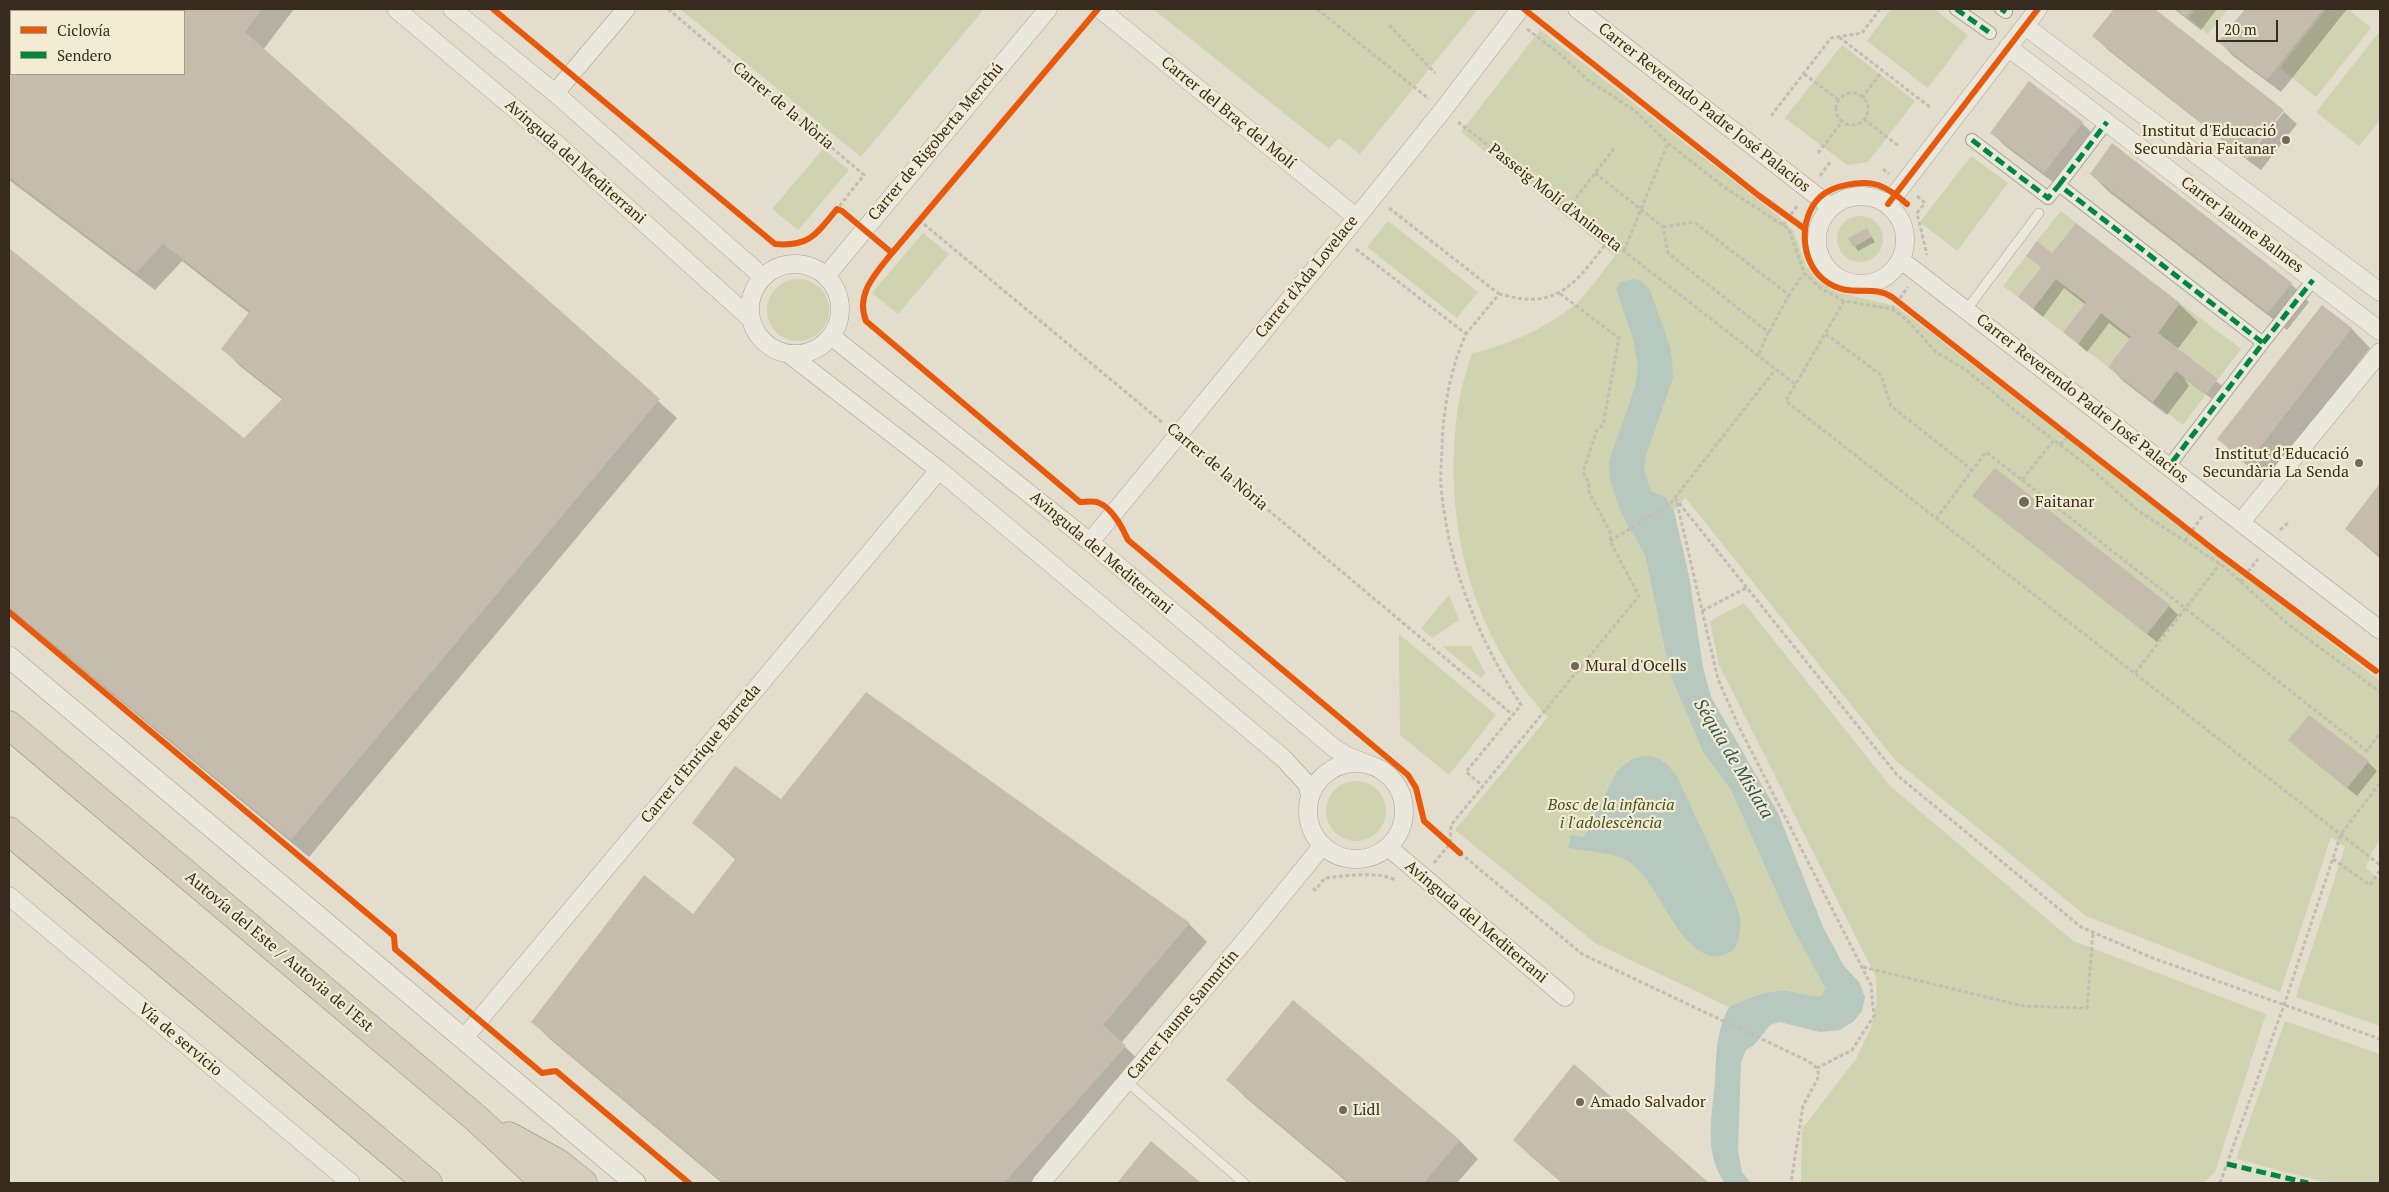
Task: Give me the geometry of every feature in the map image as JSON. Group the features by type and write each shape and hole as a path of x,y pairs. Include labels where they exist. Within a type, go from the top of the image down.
{"highway":[{"name":"Autovía del Este / Autovia de l'Est","path":"9,726 477,1119 545,1183"},
{"path":"9,831 428,1183"},
{"path":"477,1119 558,1163 583,1183"}],"street":[{"name":"Avinguda del Mediterrani","path":"396,9 560,147 751,319"},
{"path":"452,9 554,93 763,277"},
{"path":"554,93 626,9"},
{"name":"Carrer de Rigoberta Menchú","path":"826,276 1048,9"},
{"name":"Carrer del Braç del Molí","path":"1100,9 1356,217"},
{"name":"Carrer Reverendo Padre José Palacios","path":"1576,9 1831,207"},
{"path":"1956,9 1990,33"},
{"path":"1888,204 2038,9"},
{"name":"Carrer d'Ada Lovelace","path":"1090,542 1341,237 1517,14"},
{"name":"Carrer Jaume Balmes","path":"2025,26 2380,292"},
{"name":"Carrer Jaume Balmes","path":"2008,47 2380,331"},
{"path":"1972,140 2048,198 2106,122"},
{"path":"2059,184 2263,343"},
{"path":"1853,196 1877,198 1888,204 1897,213 1903,224 1906,236 1901,260 1891,273 1878,281 1863,284 1848,282 1834,275 1824,264 1818,249 1817,234 1822,219 1831,207 1841,200 1853,196"},
{"name":"Carrer Reverendo Padre José Palacios","path":"1901,260 2380,630"},
{"path":"789,354 812,351 822,346 832,336 838,321 840,305 838,294 826,276 814,268 801,264 787,265 774,269 763,277 753,292 750,310 751,319 756,332 764,342 776,350 789,354 939,470 1283,758 1308,785 1310,797"},
{"path":"2169,466 2313,280"},
{"name":"Avinguda del Mediterrani","path":"832,336 1090,542 1334,748 1347,756 1373,766"},
{"path":"2241,522 2380,352"},
{"name":"Carrer d'Enrique Barreda","path":"463,1038 939,470"},
{"path":"9,657 635,1183"},
{"path":"1358,763 1373,766 1386,772 1396,783 1402,795 1405,810 1403,824 1397,836 1388,847 1376,855 1362,859 1334,854 1315,835 1310,823 1308,810 1310,797 1317,783 1328,772 1342,765 1358,763"},
{"name":"Carrer Jaume Sanmrtin","path":"1041,1183 1299,877 1323,845"},
{"name":"Avinguda del Mediterrani","path":"1388,847 1564,997"},
{"name":"Vía de servicio","path":"9,896 351,1183"}],"lane":[{"path":"1967,310 2039,213"},
{"path":"1127,1082 1244,1183"}],"path":[{"path":"1771,116 1831,38 1862,33 1880,9"},
{"path":"1517,14 1588,80 1634,110 1668,143 1724,187 1789,229 1804,273 1822,289 1844,301 1892,309 1906,319 1936,352 1966,370 2018,413 2088,464 2137,510 2220,564 2288,624 2380,692"},
{"path":"1389,25 1435,73"},
{"path":"1839,37 1931,108"},
{"path":"1862,98 1882,71"},
{"path":"1804,74 1839,100"},
{"path":"1850,94 1862,98 1867,110 1864,119 1856,124 1842,122 1836,113 1839,100 1850,94"},
{"path":"1864,119 1900,147"},
{"path":"1818,153 1842,122"},
{"path":"1624,252 1668,143"},
{"path":"1568,208 1613,150 1610,147"},
{"path":"1883,169 1925,203 1917,213 1928,259 1892,309"},
{"path":"1595,174 1663,227 1668,254 1768,332"},
{"path":"1373,195 1499,294 1526,300 1559,293 1573,285 1609,240"},
{"path":"831,216 837,209 864,229"},
{"path":"1781,211 1794,221"},
{"path":"914,227 926,213"},
{"path":"1663,227 1694,222 1789,296"},
{"path":"1341,237 1466,334"},
{"path":"1758,356 1768,332 1804,273"},
{"path":"1299,877 1316,890 1325,878 1381,876 1392,878 1411,891 1450,844 1451,825 1639,596 1610,541 1611,534 1588,490 1589,484 1583,472 1597,430 1603,425 1618,338 1559,293"},
{"path":"1483,786 1466,772 1521,705 1481,635 1460,581 1449,544 1441,484 1444,410 1454,359 1466,334 1499,294"},
{"path":"1844,301 1786,401 2380,865"},
{"path":"1826,334 1881,375 1891,406 1972,470"},
{"path":"1610,541 1676,499 1775,370"},
{"path":"2061,429 2076,441"},
{"path":"2060,445 2069,434"},
{"path":"2022,480 2054,440"},
{"path":"1936,519 1986,452 2367,751 2380,733"},
{"path":"1676,499 1897,775 2081,927 2150,957 2380,1039"},
{"path":"1676,499 1718,679 1738,725 1871,985 1874,1016 1852,1050 1817,1068"},
{"path":"2185,541 2214,501"},
{"path":"2184,526 2198,537"},
{"path":"2218,553 2232,564"},
{"path":"2135,674 2220,564"},
{"path":"2239,569 2254,580"},
{"path":"1702,611 1746,588"},
{"path":"2220,1183 2284,1005 2341,834 2380,783"},
{"path":"1441,838 1582,954 1808,1061 1817,1068 1820,1076 1803,1106 1791,1183"},
{"path":"2333,859 2370,885 2380,870"},
{"path":"1862,967 2023,1006 2087,1008 2093,932"}],"green space":[{"path":"680,9 984,9 861,157"},
{"path":"1153,9 1478,9 1360,154 1339,138 1329,149"},
{"path":"1891,9 1934,9 1968,35 1928,88 1867,41"},
{"path":"2196,9 2228,9 2208,34 2189,18"},
{"path":"2326,9 2348,9 2371,28 2316,97 2280,68"},
{"name":"Bosc de la infància i l'adolescència","path":"1540,30 1776,214 1793,230 1806,266 1816,279 1836,292 1895,306 2380,681 2380,841 2373,850 2366,868 2380,879 2380,1026 2296,997 2345,847 2331,837 2280,992 2086,916 1896,761 1685,497 1674,511 1630,538 1634,536 1645,555 1670,674 1703,752 1731,790 1791,925 1825,988 1822,996 1780,991 1757,995 1729,1007 1595,943 1455,830 1548,717 1522,685 1500,651 1482,615 1469,576 1460,537 1455,496 1454,456 1458,407 1465,376 1472,353 1513,340 1557,318 1579,301 1615,256 1461,132"},
{"path":"2380,31 2380,120 2359,146 2316,112"},
{"path":"1842,45 1915,101 1868,162 1847,165 1785,118"},
{"path":"823,149 849,170 798,230 772,209"},
{"path":"1971,156 2008,183 1957,251 1920,222"},
{"path":"2061,211 2076,223 2052,253 2037,241"},
{"path":"1865,216 1877,222 1882,230 1882,248 1877,256 1869,261 1855,262 1843,256 1838,248 1837,234 1843,222 1851,217"},
{"path":"1388,221 1478,292 1457,318 1367,247"},
{"path":"923,233 949,254 898,314 872,293"},
{"path":"2026,256 2041,267 2018,297 2003,286"},
{"path":"798,279 810,282 820,288 826,298 829,310 826,322 820,332 810,338 798,341 786,338 776,332 770,322 767,310 770,298 776,288 786,282"},
{"path":"2056,279 2086,302 2063,332 2033,309"},
{"path":"2180,303 2241,349 2218,379 2158,333"},
{"path":"2101,313 2131,337 2108,367 2078,344"},
{"path":"2176,371 2206,394 2183,425 2153,402"},
{"path":"1449,595 1459,620 1432,638 1421,628"},
{"path":"1744,603 1890,786 2073,941 2266,1014 2215,1172 2204,1183 1801,1183 1802,1129 1856,1059 1871,1028 1877,1000 1876,977 1719,665 1710,621"},
{"path":"1399,634 1496,715 1449,775 1400,735"},
{"path":"1442,646 1471,646 1485,673 1481,678"},
{"path":"1350,781 1362,781 1378,789 1384,799 1386,811 1384,823 1378,833 1362,841 1350,841 1334,833 1326,817 1326,805 1334,789"},
{"path":"2285,1021 2380,1054 2380,1183 2328,1183 2236,1159"}],"water":[{"name":"Séquia de Mislata","path":"1632,279 1641,281 1650,290 1670,347 1673,378 1645,458 1644,470 1651,491 1665,497 1674,511 1689,576 1703,667 1711,697 1778,813 1823,927 1844,966 1859,982 1865,997 1862,1011 1853,1022 1839,1030 1820,1032 1779,1022 1770,1025 1754,1045 1746,1050 1741,1062 1738,1150 1742,1172 1751,1183 1725,1183 1718,1171 1711,1147 1711,1121 1717,1052 1724,1017 1729,1007 1765,993 1787,991 1822,996 1825,988 1791,925 1731,790 1703,752 1670,674 1645,555 1621,513 1610,480 1609,461 1635,387 1638,367 1633,339 1616,289 1621,282"},
{"path":"1644,756 1660,759 1677,777 1733,896 1739,916 1740,931 1736,946 1727,954 1708,955 1695,948 1683,935 1640,871 1628,861 1607,854 1568,848 1571,835 1584,837 1617,771 1632,759"}],"building":[{"path":"262,9 245,32 660,399 291,840 9,607 9,248 244,438 283,398 221,349 250,311 163,244 136,273 9,177 10,62 10,75 185,75 185,10 54,10"},
{"path":"2114,9 2155,9 2284,110 2246,158 2092,36"},
{"path":"2176,9 2193,9 2186,17"},
{"path":"2245,9 2323,9 2267,80 2218,42"},
{"path":"2029,81 2083,122 2044,173 1990,133"},
{"path":"2112,143 2292,283 2268,313 2090,174"},
{"path":"2076,223 2180,303 2158,333 2218,379 2206,394 2176,371 2153,402 2108,367 2131,337 2101,313 2078,344 2063,332 2086,302 2056,279 2033,309 2018,297 2041,267 2026,256 2037,241 2052,253"},
{"path":"1867,228 1872,237 1853,247 1848,238"},
{"path":"2322,305 2352,328 2248,463 2217,439"},
{"path":"1995,468 2170,605 2147,634 1972,496"},
{"path":"2380,483 2380,556 2345,529"},
{"path":"866,692 1190,923 1103,1025 1126,1046 1004,1183 724,1183 531,1022 644,875 693,914 736,858 692,823 735,766 781,799"},
{"path":"2309,715 2369,761 2347,788 2288,740"},
{"name":"Lidl","path":"1293,1000 1460,1140 1424,1183 1350,1183 1226,1080"},
{"name":"Amado Salvador","path":"1574,1064 1709,1183 1563,1183 1513,1140"},
{"path":"1151,1141 1201,1183 1117,1183"}],"marked path":[{"path":"1956,9 1990,33"},
{"path":"2001,9 2006,12"},
{"path":"2059,185 2107,122"},
{"path":"1972,140 2048,198 2059,185 2263,343 2169,466"},
{"path":"2263,343 2313,280"},
{"path":"2227,1164 2308,1183"}],"cycle path":[{"path":"493,9 775,244 804,241 817,232 837,209 842,211 892,253 874,276 865,293 863,311 866,321 1080,502 1097,502 1107,508 1120,524 1128,540 1408,775 1416,788 1424,821 1460,853"},
{"path":"892,253 1098,9"},
{"path":"1524,9 1758,195 1805,229"},
{"path":"1888,204 2038,9"},
{"path":"1907,204 1878,185 1864,183 1832,189 1820,197 1813,206 1805,227 1806,251 1816,272 1824,280 1843,289 1876,291 1892,297 2218,553 2376,671"},
{"path":"9,612 394,936 395,949 542,1073 556,1071 689,1183"}],"place":[{"name":"Institut d'Educació Secundària Faitanar","path":"2286,140"},
{"name":"Institut d'Educació Secundària La Senda","path":"2359,463"},
{"name":"Faitanar","path":"2024,502"},
{"name":"Mural d'Ocells","path":"1575,666"},
{"name":"Amado Salvador","path":"1580,1102"},
{"name":"Lidl","path":"1343,1110"}]}
